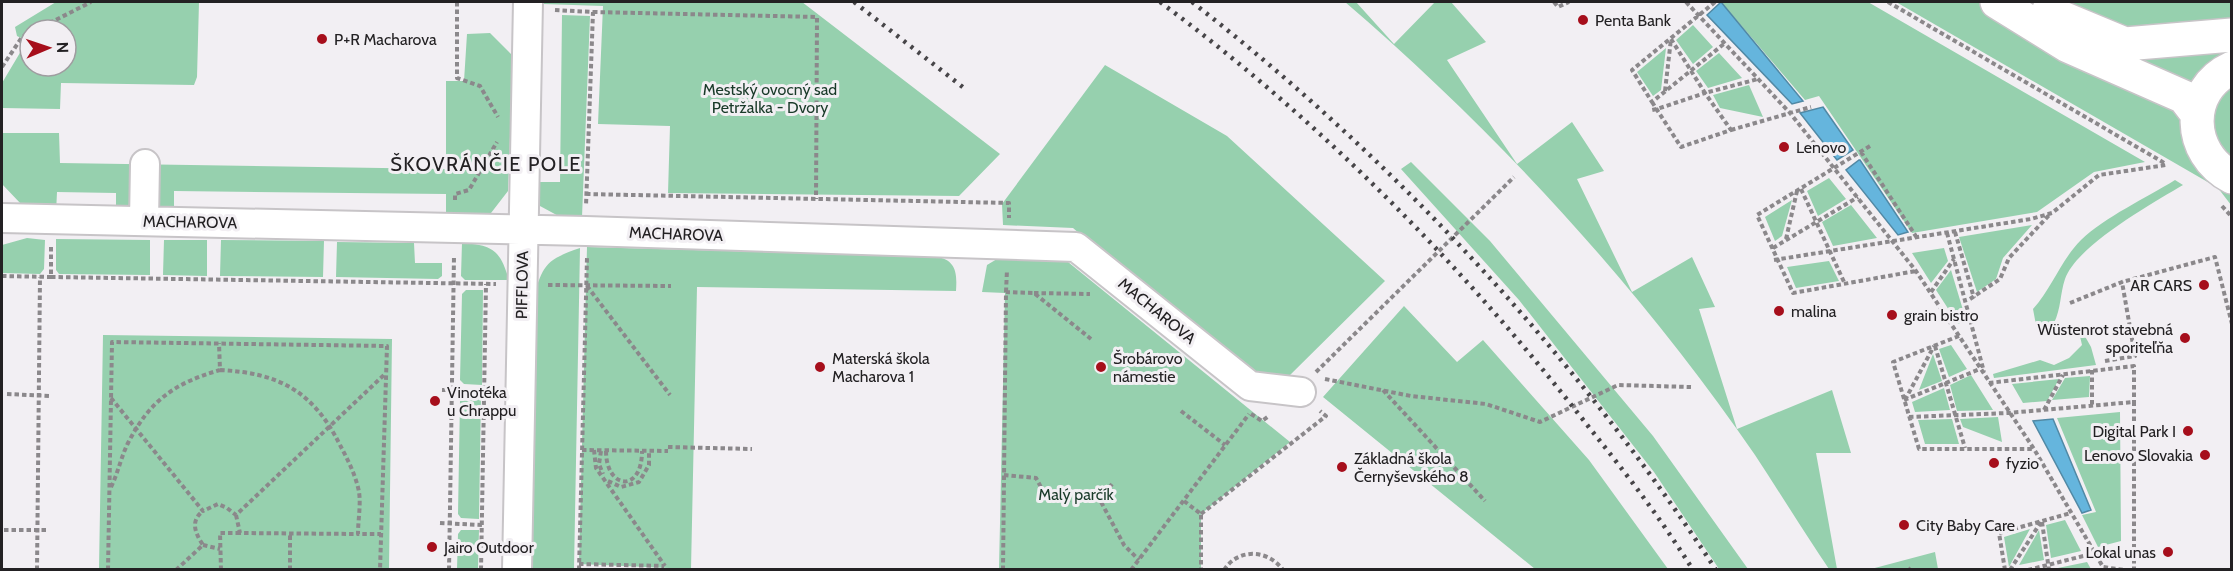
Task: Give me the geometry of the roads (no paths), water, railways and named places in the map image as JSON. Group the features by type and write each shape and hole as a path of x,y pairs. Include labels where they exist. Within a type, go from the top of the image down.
{"main road":[{"path":"1997,2 2068,46 2184,96 2197,114"},
{"path":"2029,2 2125,44 2162,53 2232,63"},
{"path":"2125,44 2232,35"},
{"path":"2232,68 2211,83 2204,92 2197,114 2197,135 2204,152 2216,166 2232,177"}],"street":[{"name":"PIFFLOVA","path":"518,570 528,5"},
{"path":"144,221 145,164"},
{"name":"MACHAROVA","path":"2,218 586,231 1076,247 1250,386 1304,387"}],"water":[{"path":"1721,2 1803,101 1792,104 1707,15"},
{"path":"1823,107 1853,150 1837,160 1800,113"},
{"path":"1859,160 1908,232 1898,235 1846,170"},
{"path":"2053,419 2091,510 2082,513 2033,421"}],"railway":[{"path":"854,2 964,88"},
{"path":"1160,2 1220,48 1334,147 1441,254 1541,367 1602,443 1656,515 1693,570"},
{"path":"1192,2 1340,127 1410,194 1477,264 1542,337 1603,412 1661,490 1716,570"}],"place":[{"name":"Penta Bank","path":"1583,20"},
{"name":"P+R Macharova","path":"322,39"},
{"name":"Lenovo","path":"1784,147"},
{"name":"AR CARS","path":"2204,285"},
{"name":"malina","path":"1779,311"},
{"name":"grain bistro","path":"1892,315"},
{"name":"Wüstenrot stavebná sporiteľňa","path":"2185,338"},
{"name":"Materská škola Macharova 1","path":"820,367"},
{"name":"Šrobárovo námestie","path":"1101,367"},
{"name":"Vinotéka u Chrappu","path":"435,401"},
{"name":"Digital Park I","path":"2188,431"},
{"name":"Lenovo Slovakia","path":"2205,455"},
{"name":"fyzio","path":"1994,463"},
{"name":"Základná škola Černyševského 8","path":"1342,467"},
{"name":"City Baby Care","path":"1904,525"},
{"name":"Jairo Outdoor","path":"432,547"},
{"name":"Lokal unas","path":"2168,552"}],"district":[{"name":"ŠKOVRÁNČIE POLE","path":"486,164"}],"park label":[{"name":"Mestský ovocný sad Petržalka - Dvory","path":"770,98"},
{"name":"Malý parčík","path":"1076,494"}]}
